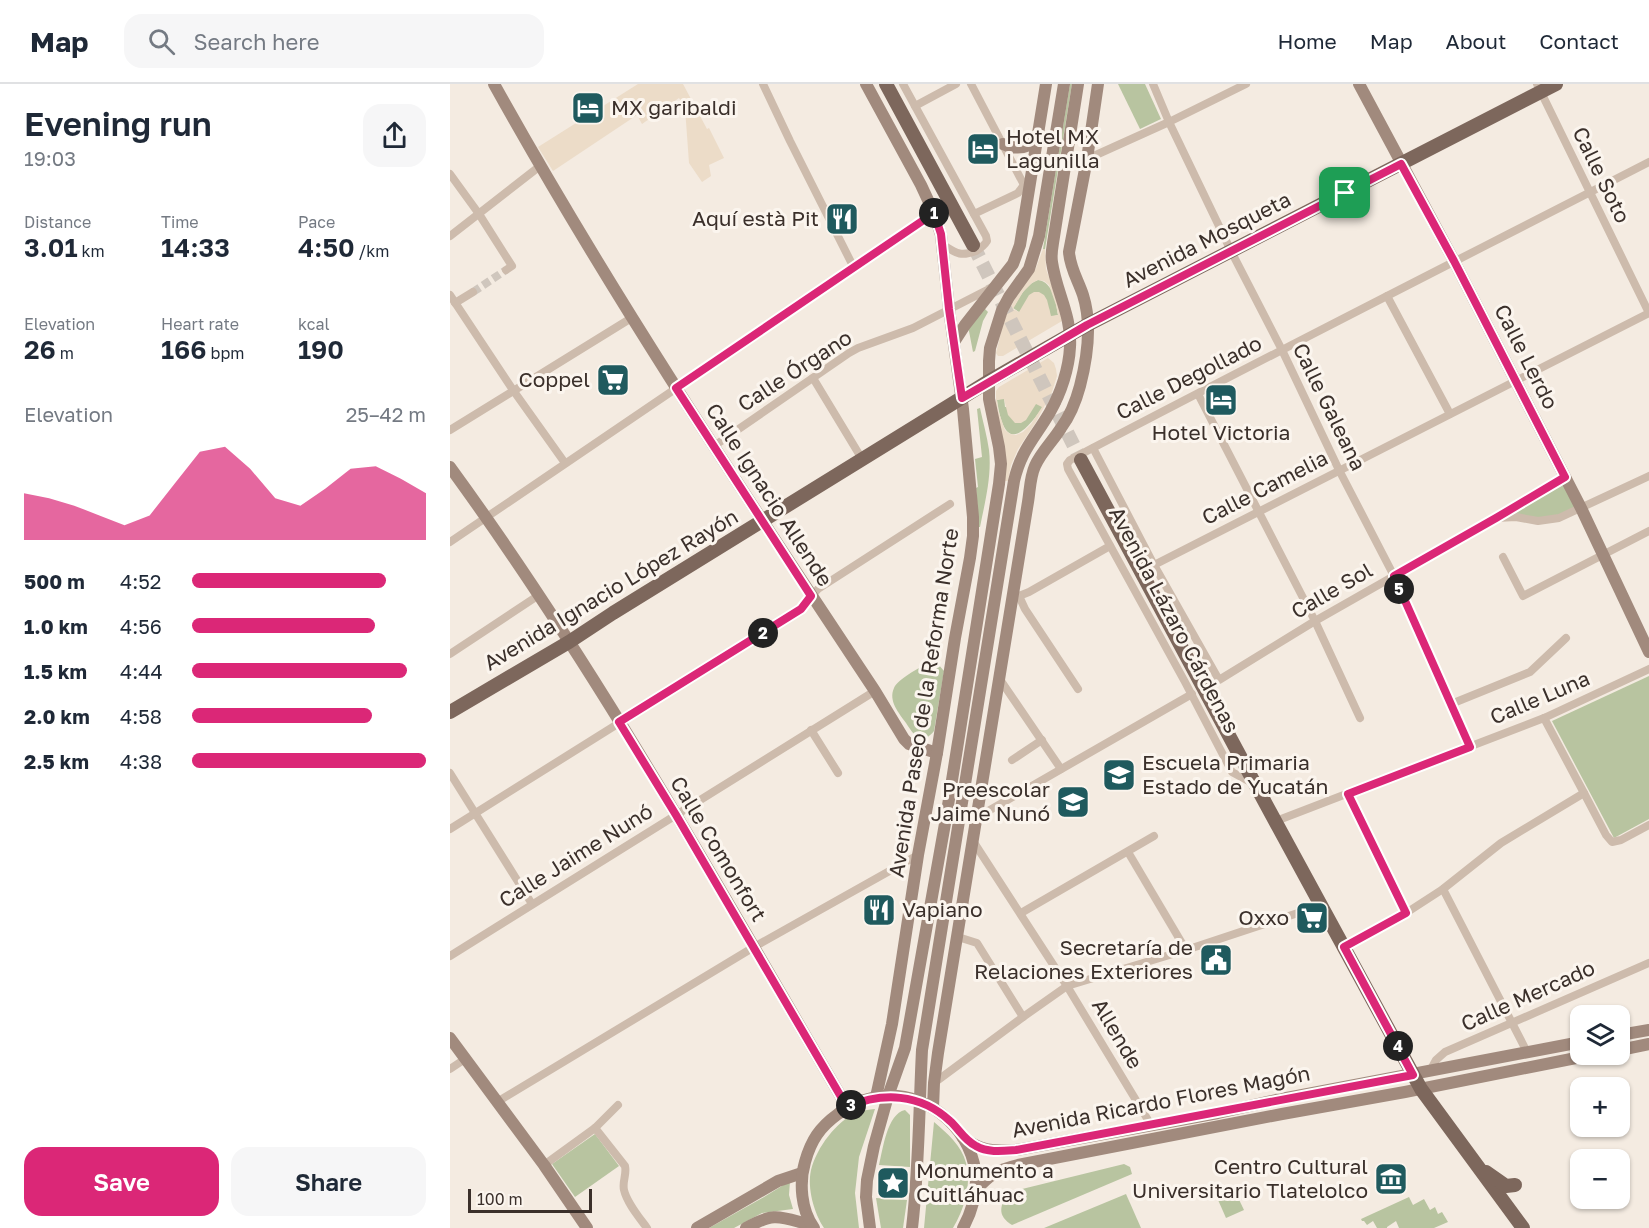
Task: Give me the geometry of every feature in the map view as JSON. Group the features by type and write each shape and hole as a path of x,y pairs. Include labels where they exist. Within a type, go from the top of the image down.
{"main road":[{"path":"886,84 973,245"},
{"name":"Avenida Mosqueta","path":"1070,334 1401,164 1539,88 1556,84"},
{"name":"Avenida Ignacio López Rayón","path":"450,712 569,642 862,459 1070,334"},
{"name":"Avenida Lázaro Cárdenas","path":"1081,460 1420,1089 1523,1228"},
{"path":"1475,1163 1506,1186 1515,1185"}],"street":[{"name":"Calle Ignacio Allende","path":"494,84 540,166 676,388 875,691 904,739 909,744 937,753"},
{"path":"763,84 854,268"},
{"name":"Avenida Paseo de la Reforma Norte","path":"866,84 939,224 962,398 973,517 973,537 918,855 882,1097 867,1180 866,1197 870,1228"},
{"path":"903,84 987,241 981,248 967,254 961,254 943,245"},
{"path":"915,106 956,84"},
{"path":"971,84 1027,186"},
{"path":"954,342 1013,264 1020,245 1027,186 1038,139 1046,84"},
{"name":"Avenida Paseo de la Reforma Norte","path":"882,1097 908,1036 946,818 999,484 1001,464 999,447 989,399 990,348 1002,310 1035,255 1064,84"},
{"path":"912,1228 919,1148 922,1050 1014,481 1022,454 1058,397 1070,348 1068,316 1052,260 1078,84"},
{"path":"933,1108 934,1083 976,818 999,678 1016,595 1031,478 1035,466 1063,426 1074,404 1085,362 1087,325 1083,297 1070,262 1069,252 1087,159 1098,84"},
{"name":"Calle Galeana","path":"1153,84 1169,122 1339,470 1394,576 1470,747"},
{"path":"1087,159 1246,84"},
{"name":"Calle Lerdo","path":"1359,84 1454,261 1581,508 1649,652"},
{"name":"Calle Soto","path":"1539,88 1649,313"},
{"path":"1003,144 1021,148 1027,147 1038,139"},
{"name":"Calle Degollado","path":"1067,464 1070,460 1093,448 1649,162"},
{"path":"450,236 540,166"},
{"path":"450,174 479,214 509,268"},
{"path":"974,214 1018,193 1027,186"},
{"path":"450,542 934,213"},
{"name":"Calle Órgano","path":"714,446 858,348 913,328 997,285"},
{"path":"455,303 472,292"},
{"path":"450,295 565,463"},
{"path":"1388,296 1450,414"},
{"name":"Calle Camelia","path":"1154,565 1649,313"},
{"path":"450,430 633,317"},
{"path":"813,378 862,459"},
{"path":"1198,394 1315,621 1360,718"},
{"path":"1093,448 1154,565"},
{"name":"Avenida Lázaro Cárdenas","path":"1067,464 1232,772 1255,784"},
{"name":"Calle Comonfort","path":"450,467 487,517 539,595 619,722 847,1107"},
{"path":"1496,518 1548,520 1569,514 1649,476"},
{"name":"Calle Sol","path":"1154,565 1219,680 1315,621 1565,477"},
{"path":"450,829 801,609 818,589 950,504"},
{"path":"1503,557 1523,596 1649,531"},
{"path":"1016,595 1029,592 1110,546"},
{"path":"450,654 539,595"},
{"path":"1016,595 1078,689"},
{"path":"1451,704 1530,672 1566,638"},
{"name":"Calle Luna","path":"1276,821 1544,717 1649,669"},
{"path":"999,678 1062,769"},
{"name":"Calle Jaime Nunó","path":"450,956 875,691"},
{"path":"976,818 1191,694"},
{"path":"1544,717 1612,842 1621,840 1649,825"},
{"path":"811,730 838,773"},
{"path":"1012,760 1042,740"},
{"path":"450,773 532,904"},
{"path":"1344,947 1406,913 1443,889 1501,843 1584,793"},
{"path":"1348,794 1406,913"},
{"path":"1021,913 1154,836"},
{"name":"Allende","path":"973,841 1067,986 1151,1125"},
{"path":"1128,852 1186,950"},
{"path":"497,1101 754,947 918,855"},
{"path":"1443,889 1527,1052"},
{"path":"934,1083 1067,986 1322,905"},
{"path":"958,937 977,943 1023,1017"},
{"name":"Calle Mercado","path":"1430,1071 1436,1060 1445,1052 1649,963"},
{"path":"1630,1033 1649,1030"},
{"path":"450,1038 544,1165 587,1228"},
{"name":"Avenida Ricardo Flores Magón","path":"963,1138 987,1150 1016,1150 1570,1044"},
{"path":"1630,1048 1649,1044"},
{"path":"450,1069 465,1059"},
{"name":"Avenida Ricardo Flores Magón","path":"975,1191 987,1177 1002,1169 1018,1165 1570,1059"},
{"path":"813,1226 802,1199 802,1173 809,1147 824,1125 847,1107 862,1100 905,1097 933,1108 948,1119 963,1138 974,1163 975,1191 971,1210 963,1228"},
{"path":"544,1165 595,1128 618,1105"},
{"path":"595,1128 625,1166 624,1192 647,1228"},
{"path":"697,1228 778,1181 802,1173"},
{"path":"746,1228 766,1218 777,1216 813,1226"}],"green space":[{"path":"1070,84 1072,84 1045,249 1043,249"},
{"path":"1118,84 1145,84 1161,119 1140,129"},
{"path":"1038,280 1047,284 1050,289 1055,299 1058,315 1050,317 1049,308 1019,312 1013,308 1026,288"},
{"path":"984,308 988,312 973,352 968,326"},
{"path":"1004,398 1005,407 1036,403 1043,407 1027,427 1014,434 1008,432 1000,415 997,400"},
{"path":"980,408 988,445 990,469 979,527 975,459 982,457 977,409"},
{"path":"1563,482 1576,509 1548,519 1514,514 1511,511"},
{"path":"928,663 938,664 944,671 934,731 922,739 912,732 892,698 894,688 900,681"},
{"path":"1649,676 1649,819 1614,838 1552,721"},
{"path":"875,1109 859,1157 855,1193 859,1228 824,1228 814,1208 811,1192 810,1177 814,1161 828,1136 849,1116 863,1110"},
{"path":"905,1110 910,1115 910,1167 879,1165 890,1125 899,1113"},
{"path":"934,1122 958,1145 968,1171 966,1197 953,1228 924,1228"},
{"path":"595,1134 619,1166 575,1197 552,1164"},
{"path":"1124,1164 1130,1167 1132,1174 1012,1225 1002,1213 1002,1205 1010,1192"},
{"path":"790,1181 789,1195 793,1209 762,1213 734,1228 709,1228 764,1197"},
{"path":"1232,1185 1244,1210 1226,1218 1215,1193"},
{"path":"1126,1194 1141,1228 1044,1228"},
{"path":"1409,1197 1413,1205 1424,1199 1430,1210 1435,1207 1438,1214 1442,1212 1448,1222 1434,1228 1399,1228 1396,1221 1387,1228 1377,1228 1373,1221 1367,1225 1361,1219"},
{"path":"876,1198 907,1200 903,1228 881,1228"}],"shaded area":[{"path":"638,84 683,84 724,158 709,165 711,176 702,182 689,163 685,108 679,98 642,124 637,115 553,171 538,147"},
{"path":"1043,249 1045,249 1046,269 1062,321 1003,356 998,356 996,353 1004,320 1018,293 1036,268","holes":["1038,280 1049,285 1058,315 1051,316 1047,300 1039,292 1029,295 1019,312 1013,309 1023,292 1032,283"]},
{"path":"1048,358 1054,363 1057,376 1052,392 1018,449 1011,465 1008,481 1005,481 996,410 996,391","holes":["1004,399 1008,415 1015,423 1021,423 1026,420 1036,404 1042,407 1031,424 1016,435 1005,430 997,400"]}],"tunnel":[{"path":"973,245 1081,460"},
{"path":"473,292 506,270"}],"place":[{"name":"MX garibaldi","path":"588,108"},
{"name":"Hotel MX Lagunilla","path":"983,149"},
{"name":"Aquí està Pit","path":"842,219"},
{"name":"Coppel","path":"613,380"},
{"name":"Hotel Victoria","path":"1221,400"},
{"name":"Escuela Primaria Estado de Yucatán","path":"1119,775"},
{"name":"Preescolar Jaime Nunó","path":"1073,802"},
{"name":"Vapiano","path":"879,910"},
{"name":"Oxxo","path":"1312,918"},
{"name":"Secretaría de Relaciones Exteriores","path":"1216,960"},
{"name":"Centro Cultural Universitario Tlatelolco","path":"1391,1179"},
{"name":"Monumento a Cuitláhuac","path":"893,1183"}],"route":[{"path":"1401,164 1454,261 1565,477 1394,576 1470,747 1348,794 1406,913 1344,947 1413,1075 1016,1150 996,1151 977,1147 963,1138 958,1129 939,1112 912,1099 896,1096 876,1097 847,1107 619,722 801,609 811,596 676,388 934,213 941,234 962,398 1087,325 1345,193 1401,164"}]}
